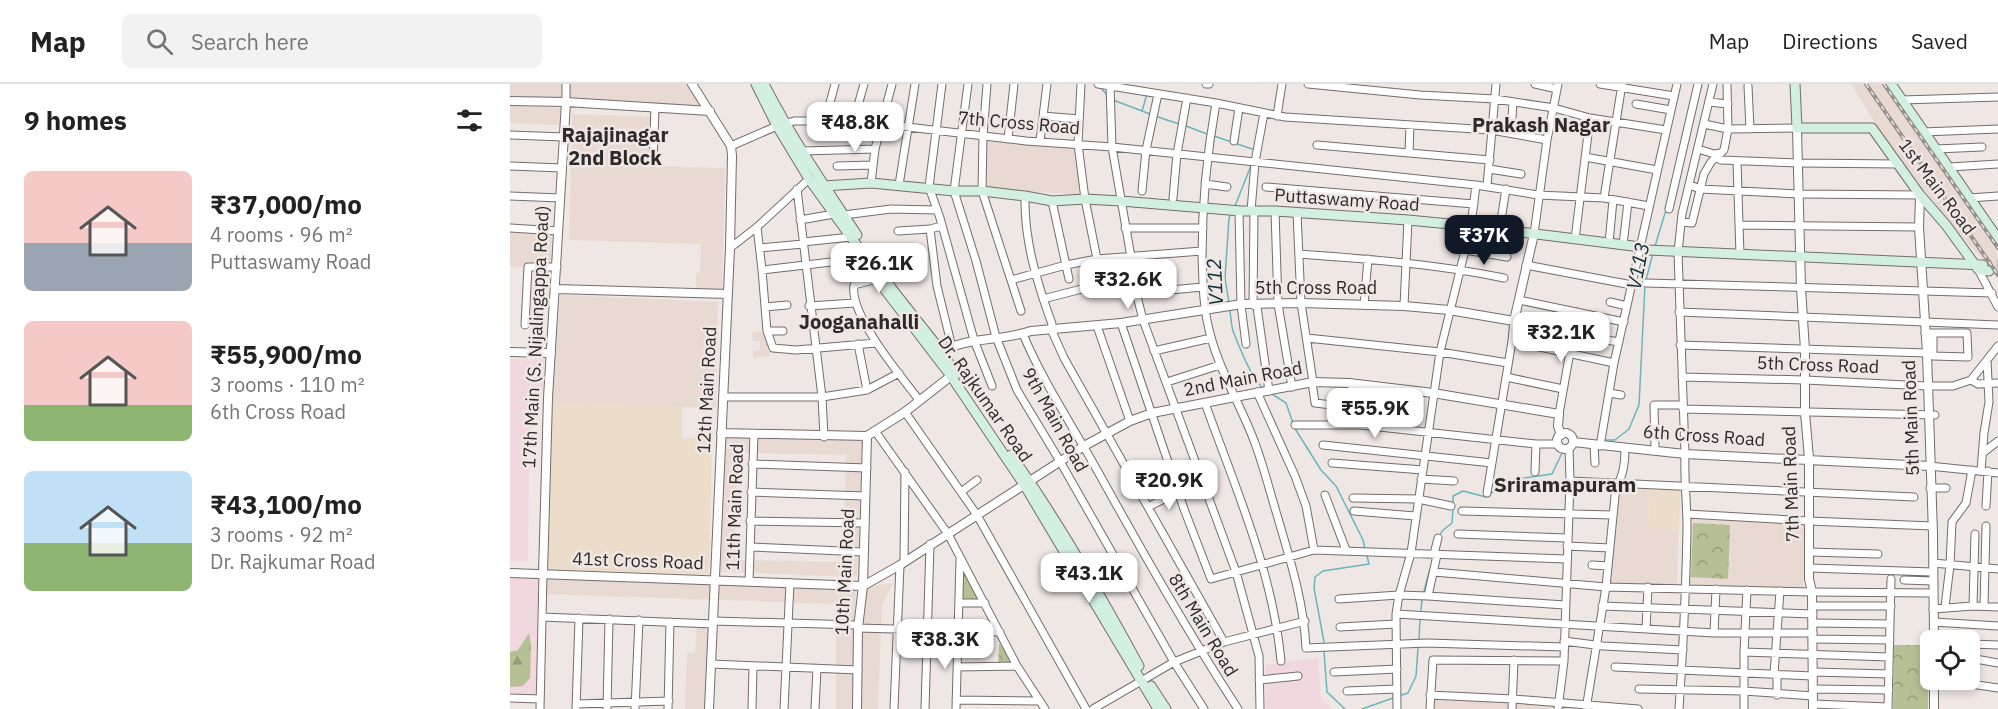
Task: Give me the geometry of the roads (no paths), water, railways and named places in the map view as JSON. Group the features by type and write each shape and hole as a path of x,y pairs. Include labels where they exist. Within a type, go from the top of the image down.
{"main road":[{"name":"Dr. Rajkumar Road","path":"756,84 809,179 839,215 938,353 1028,485 1104,603 1158,709"},
{"name":"Dr. Rajkumar Road","path":"764,84 780,124 802,151 851,237 869,258 877,279 938,353 951,376 1028,485"},
{"path":"1795,84 1797,128"},
{"path":"1891,84 1998,239"},
{"name":"1st Main Road","path":"1797,128 1872,128 1920,195 1982,267"},
{"path":"823,186 871,183 954,191 982,191 1052,201 1176,202"},
{"name":"Puttaswamy Road","path":"1176,202 1233,210 1275,211 1471,226 1673,252"},
{"path":"1673,252 1982,267"},
{"name":"Dr. Rajkumar Road","path":"1143,679 1166,709"}],"street":[{"path":"566,84 566,102"},
{"path":"692,84 731,146 780,124"},
{"path":"825,121 835,84"},
{"path":"854,123 864,84"},
{"path":"871,183 875,149 892,84"},
{"path":"899,185 915,84"},
{"path":"942,84 929,187 974,340 992,386"},
{"name":"9th Main Road","path":"968,84 954,191 996,337 1017,390 1174,662 1204,709"},
{"path":"987,84 982,191 1021,310"},
{"path":"1008,139 1014,84"},
{"path":"1040,141 1047,84"},
{"path":"1081,84 1078,144 1085,200 1097,259"},
{"path":"1098,84 1131,86 1158,94 1277,116 1491,130 1547,140"},
{"path":"1110,84 1112,147 1131,256 1132,276 1143,320 1236,572 1258,656 1260,709"},
{"path":"1277,116 1282,84"},
{"path":"1308,84 1420,95 1495,99 1666,130"},
{"path":"1487,186 1496,84"},
{"path":"1487,493 1514,321 1534,234 1538,195 1558,86 1535,84"},
{"path":"1600,84 1674,96"},
{"path":"1595,463 1623,322 1644,249 1649,206 1677,84"},
{"path":"1670,209 1698,84"},
{"path":"1679,709 1686,588 1687,514 1684,485 1685,454 1678,284 1673,252 1682,222 1713,84"},
{"path":"1682,222 1692,223 1704,174 1711,162 1724,150 1728,129 1727,84"},
{"path":"1604,198 1622,86"},
{"path":"1748,86 1750,129"},
{"path":"1142,191 1146,150 1158,94"},
{"path":"1902,100 1998,97"},
{"path":"1176,202 1177,154 1188,98"},
{"path":"510,101 710,111"},
{"name":"17th Main (S. Nijalingappa Road)","path":"543,574 548,398 566,102"},
{"path":"1511,134 1513,102"},
{"path":"1709,102 1728,104"},
{"path":"1215,103 1202,207 1205,311 1220,365 1256,445 1305,621 1306,648 1427,643 1564,644 1683,650"},
{"path":"1636,104 1671,110"},
{"path":"653,163 655,108"},
{"path":"1234,141 1239,108"},
{"path":"1263,113 1253,162 1253,211 1254,305 1257,307 1267,377 1264,391 1306,506 1314,550"},
{"path":"1043,116 1079,119"},
{"path":"1575,239 1590,118"},
{"name":"7th Cross Road","path":"780,124 794,121 825,121 909,126 1008,139 1146,150 1253,162"},
{"path":"1704,124 1728,129 1797,128"},
{"path":"1409,153 1410,125"},
{"name":"7th Main Road","path":"1797,128 1805,413 1809,459 1809,568 1813,614 1813,699"},
{"path":"1923,132 1998,129"},
{"path":"510,135 564,138"},
{"path":"1317,145 1490,160"},
{"name":"12th Main Road","path":"709,709 730,248 731,146"},
{"path":"1936,149 1982,147"},
{"path":"802,151 875,149"},
{"path":"1698,149 1719,155"},
{"path":"1719,155 1721,160 1899,164"},
{"path":"1586,157 1657,170"},
{"path":"1737,160 1740,255"},
{"path":"1253,162 1476,184 1538,195 1604,198 1649,206"},
{"path":"1950,167 1998,164"},
{"path":"837,165 873,165"},
{"path":"510,166 562,168"},
{"path":"1489,170 1521,174"},
{"path":"1693,171 1704,174"},
{"path":"730,248 757,227 809,179"},
{"path":"1205,184 1227,187"},
{"path":"1397,709 1396,614 1411,553 1440,352 1471,226 1476,184"},
{"path":"1690,185 1700,189 1799,194 1920,195"},
{"path":"1266,187 1474,204"},
{"path":"797,189 814,348 822,397 824,437"},
{"path":"1502,220 1506,189"},
{"name":"5th Main Road","path":"1920,195 1920,263 1928,330 1927,387 1931,415 1929,466 1934,630"},
{"path":"510,196 560,198"},
{"path":"1025,196 1035,273 1052,324 1051,329 1064,358 1106,434 1224,642"},
{"path":"1969,198 1998,196"},
{"path":"1609,243 1613,200"},
{"path":"1052,201 1069,279"},
{"path":"1623,245 1628,202"},
{"path":"800,220 891,209 937,210"},
{"path":"1233,210 1236,306 1246,344"},
{"path":"1275,211 1278,304 1292,387"},
{"path":"1297,213 1301,303 1314,404 1332,405"},
{"path":"1404,306 1408,220"},
{"path":"1739,225 1919,227"},
{"path":"898,231 942,226"},
{"path":"757,227 767,331 771,346 776,350 876,343"},
{"path":"510,228 558,231"},
{"path":"1125,228 1203,228"},
{"path":"930,229 937,286 952,347"},
{"path":"759,249 851,237"},
{"path":"1011,280 1097,259 1202,250"},
{"path":"1465,250 1507,257"},
{"path":"762,270 899,254"},
{"path":"1299,254 1460,269 1504,278"},
{"path":"1365,305 1368,259"},
{"path":"1526,265 1632,285"},
{"path":"525,325 528,267 557,267"},
{"path":"1982,267 1998,307"},
{"path":"1043,298 1132,276"},
{"path":"877,279 854,285 855,303 870,325 876,343 919,400"},
{"path":"1646,282 1992,293"},
{"path":"1137,293 1203,286"},
{"path":"556,289 728,294"},
{"path":"1519,300 1623,322"},
{"path":"1610,302 1627,306"},
{"path":"809,306 855,303"},
{"name":"5th Cross Road","path":"938,353 974,340 1031,331 1097,326 1236,306 1301,303 1404,306 1449,310 1514,321"},
{"path":"765,307 787,305"},
{"path":"1571,445 1564,449 1560,439 1558,414 1577,312"},
{"path":"1679,312 1803,318 1968,333 1968,357 1933,356 1928,330"},
{"path":"1121,323 1178,492 1211,579 1314,550 1566,559"},
{"path":"1928,330 1998,325"},
{"path":"1097,326 1130,420"},
{"path":"767,331 783,331"},
{"name":"8th Main Road","path":"1023,334 1037,365 1150,566 1200,651 1238,709"},
{"path":"1154,351 1211,338"},
{"path":"1307,338 1440,352 1508,363"},
{"path":"1600,339 1619,342"},
{"path":"1512,341 1614,363"},
{"path":"858,344 867,390"},
{"path":"1680,345 1927,354"},
{"path":"1998,346 1971,380 1978,384 1998,383"},
{"path":"510,352 552,353"},
{"path":"1945,607 1952,522 1966,503 1980,470 1984,452 1984,433 1989,402 1987,360"},
{"path":"1167,382 1220,365"},
{"path":"723,397 822,397 867,390 899,373"},
{"path":"721,433 824,437 871,434 905,412 951,376"},
{"path":"1506,376 1563,389"},
{"name":"5th Cross Road","path":"1682,377 1805,380 1927,387 1953,386 1971,380"},
{"name":"2nd Main Road","path":"1028,485 1084,446 1130,420 1152,413 1312,382 1433,393 1558,414"},
{"path":"1351,402 1352,384"},
{"path":"1609,393 1620,395"},
{"path":"1205,403 1262,565 1278,626 1281,661"},
{"path":"1654,451 1654,405 1805,413 1931,415"},
{"path":"905,412 977,515 1086,709"},
{"path":"1295,425 1361,425 1536,444 1560,439 1568,434 1572,438 1564,661 1558,706"},
{"name":"11th Main Road","path":"749,582 754,434"},
{"path":"871,434 905,472 948,534 1017,666 1045,709"},
{"name":"10th Main Road","path":"857,709 858,627 863,586 865,496 871,434"},
{"path":"1984,452 1998,441"},
{"name":"6th Cross Road","path":"1571,445 1599,443 1685,454 1929,466 1998,473"},
{"path":"1535,472 1536,444"},
{"path":"1323,445 1492,463"},
{"path":"1586,708 1606,586 1618,482 1625,463 1625,448"},
{"path":"1332,463 1423,470"},
{"path":"752,464 867,468"},
{"path":"1980,470 1986,506"},
{"path":"894,709 905,472"},
{"path":"1421,479 1454,482"},
{"path":"961,492 977,480"},
{"path":"1570,481 1914,497"},
{"path":"863,586 1028,485"},
{"path":"1930,488 1946,488"},
{"path":"751,492 865,496"},
{"path":"1148,507 1178,492"},
{"path":"1325,495 1346,550"},
{"path":"1353,498 1418,499 1451,506"},
{"path":"1354,511 1415,516"},
{"path":"1462,511 1613,515"},
{"path":"1687,514 1932,525"},
{"path":"750,521 865,523"},
{"path":"1984,606 1986,526"},
{"path":"1458,534 1567,542 1610,548"},
{"path":"1973,606 1976,534"},
{"path":"1428,596 1434,572 1438,538"},
{"path":"925,709 930,544"},
{"path":"750,547 864,552"},
{"path":"1809,552 1878,554"},
{"path":"956,709 960,556"},
{"path":"1592,565 1608,566"},
{"path":"1904,580 1950,565 1998,569"},
{"path":"1809,568 1933,572"},
{"path":"1434,572 1606,586 1933,593"},
{"name":"41st Cross Road","path":"510,573 863,586"},
{"path":"540,709 543,574"},
{"path":"1639,689 1744,692 1888,708 1891,579"},
{"path":"784,709 790,583"},
{"path":"1646,629 1648,587"},
{"path":"1714,633 1716,589"},
{"path":"1744,709 1744,652 1748,590"},
{"path":"1777,695 1775,653 1780,591"},
{"path":"1339,598 1399,595 1565,605"},
{"path":"959,603 985,603"},
{"path":"1602,606 1813,614 1890,624"},
{"path":"1813,614 1891,606"},
{"path":"1933,609 1998,607"},
{"path":"1396,614 1599,627 1714,633 1776,633 1890,640"},
{"path":"542,617 670,622 789,623 897,630 1000,632"},
{"path":"579,618 576,706 668,705 670,622"},
{"path":"607,706 609,619"},
{"path":"636,706 639,620"},
{"path":"1093,709 1174,662 1200,651 1252,633 1305,621"},
{"path":"1934,622 1998,626"},
{"path":"1340,627 1396,624"},
{"path":"1980,644 1998,645"},
{"path":"1744,652 1890,657"},
{"path":"1430,709 1433,660 1564,661"},
{"path":"1512,709 1514,660"},
{"path":"1980,660 1998,663"},
{"path":"711,664 858,670"},
{"path":"752,709 753,666"},
{"path":"957,667 1017,666"},
{"path":"1615,667 1775,674 1889,675"},
{"path":"815,709 817,669"},
{"path":"1334,672 1397,669"},
{"path":"1259,680 1298,676"},
{"path":"1980,685 1998,688"},
{"path":"1347,691 1397,689"},
{"path":"1813,699 1889,690"},
{"path":"1934,690 1934,709"},
{"path":"1430,695 1513,699 1586,708 1638,709"},
{"path":"510,698 540,699"},
{"path":"956,700 1039,701"}],"waterway":[{"name":"V112","path":"1100,87 1107,95"},
{"path":"1142,111 1147,94"},
{"name":"V112","path":"1113,100 1150,114"},
{"name":"V112","path":"1155,116 1179,124"},
{"name":"V112","path":"1186,126 1207,134"},
{"name":"V112","path":"1214,136 1255,150"},
{"name":"V112","path":"1235,206 1252,163"},
{"name":"V113","path":"1655,246 1666,210"},
{"name":"V112","path":"1229,303 1225,278 1231,213"},
{"name":"V113","path":"1646,280 1653,253"},
{"name":"V113","path":"1604,440 1615,440 1629,429 1639,405 1645,285"},
{"name":"V112","path":"1230,311 1233,331 1242,353 1254,378 1263,388"},
{"name":"V112","path":"1272,394 1286,403 1293,423"},
{"name":"V112","path":"1294,427 1321,470 1336,486 1363,540 1365,549"},
{"name":"V113","path":"1490,494 1510,480 1552,474 1564,449"},
{"name":"V113","path":"1453,504 1453,496 1463,491 1486,497"},
{"name":"V113","path":"1440,535 1452,523 1453,509"},
{"name":"V112","path":"1324,642 1314,588 1315,577 1323,571 1369,564 1367,556"},
{"name":"V113","path":"1424,591 1430,569"},
{"name":"V113","path":"1421,610 1422,600"},
{"name":"V113","path":"1419,639 1420,620"},
{"name":"V113","path":"1402,695 1408,693 1416,676 1418,648"},
{"name":"V112","path":"1324,651 1327,692 1345,709"},
{"name":"V113","path":"1362,709 1393,698"}],"tunnel":[{"path":"1983,265 1998,264"}],"railway":[{"path":"1866,84 1998,275"},
{"path":"1884,84 1998,248"}],"district":[{"name":"Prakash Nagar","path":"1541,125"},
{"name":"Rajajinagar 2nd Block","path":"615,146"},
{"name":"Jooganahalli","path":"859,322"},
{"name":"Sriramapuram","path":"1565,485"}]}
